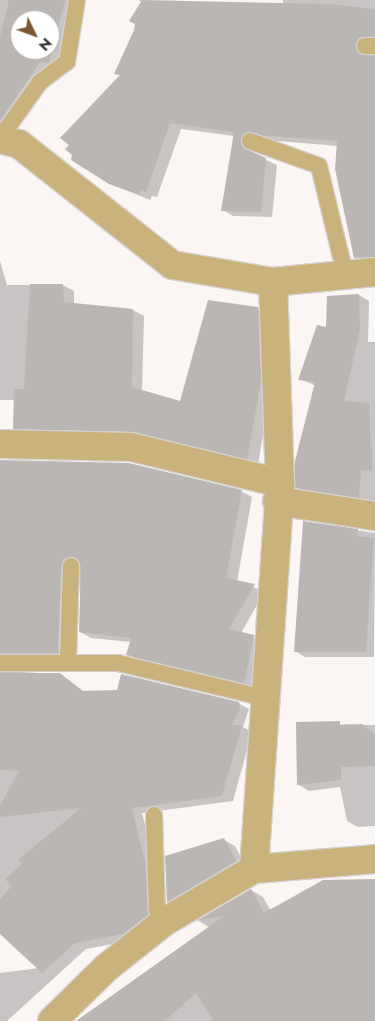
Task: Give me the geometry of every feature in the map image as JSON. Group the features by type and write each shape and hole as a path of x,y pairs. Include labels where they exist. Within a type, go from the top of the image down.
{"street":[{"path":"0,139 19,144 172,265 273,282 346,278 375,272"},
{"path":"254,869 278,492 273,282"},
{"path":"0,444 131,447 278,492 375,516"},
{"path":"65,1017 106,968 164,922 254,869 375,859"}],"lane":[{"path":"0,139 40,82 67,62 77,0"},
{"path":"250,140 319,166 346,278"},
{"path":"68,660 71,566"},
{"path":"0,662 68,660 118,663 265,698"},
{"path":"154,815 157,910 164,922"}],"building":[{"path":"9,0 65,0 60,20 60,10 10,10 10,60 50,60 49,63 40,62 0,121 0,38"},
{"path":"142,0 330,4 375,9 375,36 360,37 355,46 360,55 375,56 375,257 354,258 335,169 337,141 243,134 243,148 266,158 261,212 221,211 234,132 170,123 146,192 141,190 139,195 109,184 71,160 72,155 65,149 69,145 60,138 120,75 114,74 135,24 129,21"},
{"path":"30,284 63,284 64,302 133,309 132,387 180,401 208,300 258,307 261,381 247,459 134,432 13,429 14,389 24,389"},
{"path":"359,294 360,329 344,401 369,403 372,470 361,470 359,498 295,488 295,461 315,382 298,380 317,325 326,327 327,296"},
{"path":"0,460 129,463 242,490 226,578 255,584 229,629 254,635 244,683 126,655 131,638 79,632 81,566 72,556 61,566 58,653 0,653"},
{"path":"303,521 358,529 357,536 374,538 366,652 294,652"},
{"path":"0,673 60,673 82,691 117,690 121,674 239,702 240,708 232,725 242,725 222,796 132,808 145,862 148,915 123,934 75,943 42,973 0,934 0,899 12,886 5,879 22,864 18,860 81,808 0,817 0,806 19,771 0,770"},
{"path":"340,721 340,725 362,724 375,735 375,766 341,767 341,780 297,785 296,722"},
{"path":"224,838 236,861 167,902 165,856"},
{"path":"375,879 375,1021 214,1021 196,993 165,1021 76,1021 224,916 196,921 251,889 264,913 323,880"}]}
